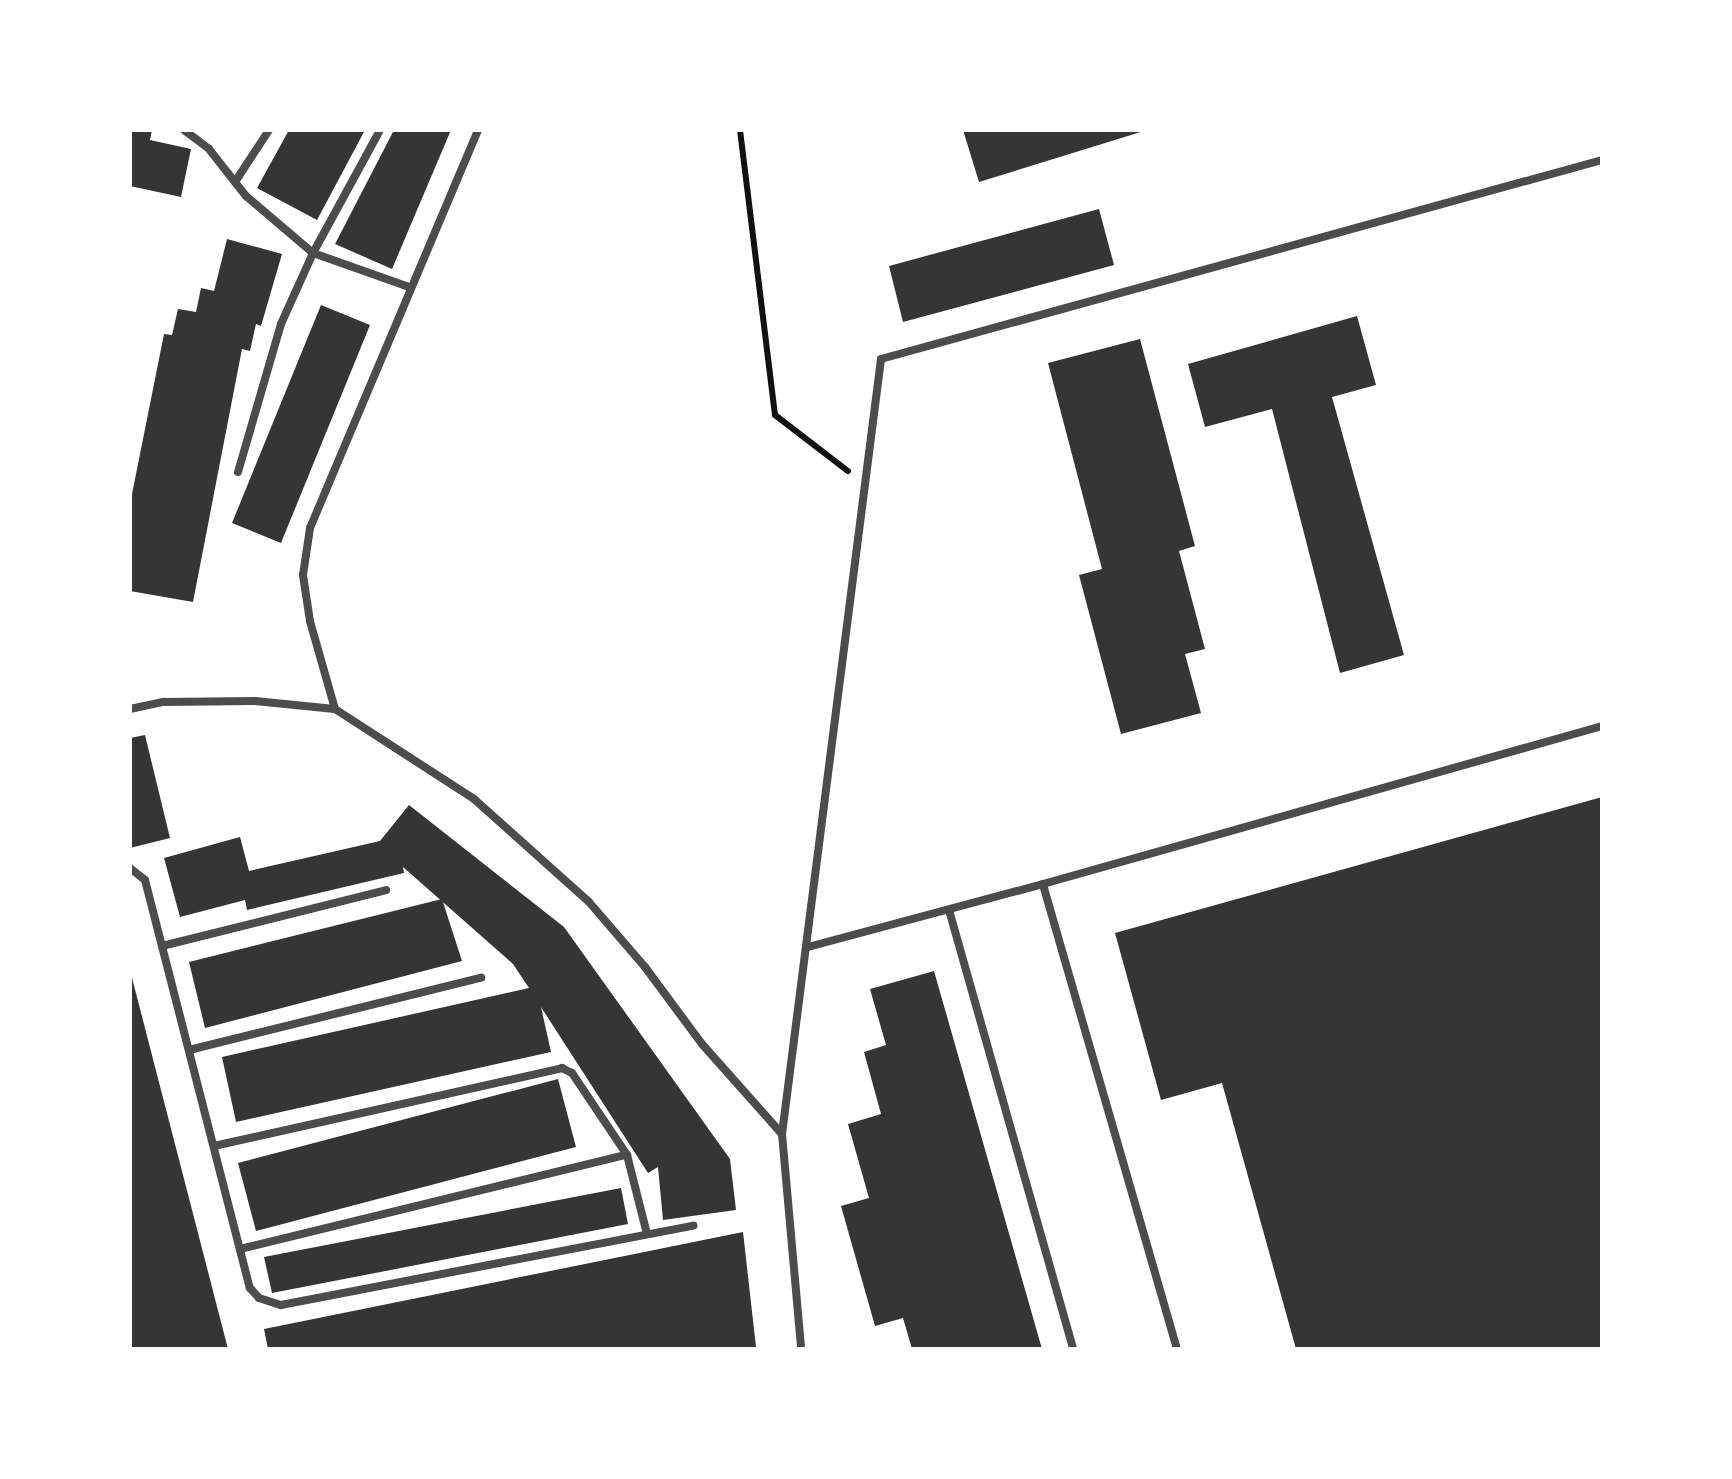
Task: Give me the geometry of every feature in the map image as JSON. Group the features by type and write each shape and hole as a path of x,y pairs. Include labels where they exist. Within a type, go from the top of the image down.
{"lane":[{"path":"184,130 210,149 235,182 313,253 409,287"},
{"path":"235,182 268,130"},
{"path":"238,472 281,324 313,253 380,130"},
{"path":"335,709 310,621 303,574 310,528 478,130"},
{"path":"801,1349 782,1134 881,359 1602,160"},
{"path":"130,709 163,702 255,701 335,709 474,799 589,902 646,967 702,1044 782,1134"},
{"path":"808,947 1602,726"},
{"path":"130,868 145,880 250,1288 268,1304 281,1305 693,1226"},
{"path":"1043,884 1177,1349"},
{"path":"162,946 386,890"},
{"path":"949,910 1073,1349"},
{"path":"189,1050 481,978"},
{"path":"214,1146 547,1067 562,1068 572,1073 627,1155 647,1234"},
{"path":"240,1249 627,1155"}],"path":[{"path":"740,130 775,415 865,484"}],"building":[{"path":"130,130 152,130 150,140 191,149 181,197 130,186"},
{"path":"289,130 365,130 317,220 257,188"},
{"path":"394,130 451,130 392,269 335,244"},
{"path":"963,130 1144,130 1144,131 979,182"},
{"path":"1099,209 1114,265 903,322 889,266"},
{"path":"227,239 282,254 261,326 256,324 250,351 242,349 193,602 130,591 130,504 164,334 172,335 178,309 196,312 201,288 214,291"},
{"path":"321,305 370,325 281,543 232,523"},
{"path":"1357,316 1376,385 1332,397 1404,655 1340,673 1272,409 1205,427 1188,364"},
{"path":"1140,339 1195,546 1179,551 1205,649 1185,654 1201,713 1121,734 1079,575 1102,569 1048,363"},
{"path":"145,735 170,838 130,848 130,738"},
{"path":"1602,797 1602,1349 1296,1349 1222,1083 1161,1100 1115,933"},
{"path":"409,805 564,927 730,1159 736,1210 663,1220 658,1167 648,1173 541,1007 551,1052 236,1122 222,1057 529,988 513,964 403,867 404,873 247,910 245,900 180,917 164,858 240,837 249,871 380,841"},
{"path":"442,899 462,961 205,1028 189,962"},
{"path":"934,971 1042,1349 912,1349 903,1318 875,1326 841,1206 869,1198 848,1124 881,1114 864,1052 886,1045 870,989"},
{"path":"131,974 228,1349 130,1349"},
{"path":"558,1079 576,1147 256,1231 238,1163"},
{"path":"621,1188 628,1224 272,1293 264,1257"},
{"path":"743,1232 756,1347 268,1349 264,1329"}]}
